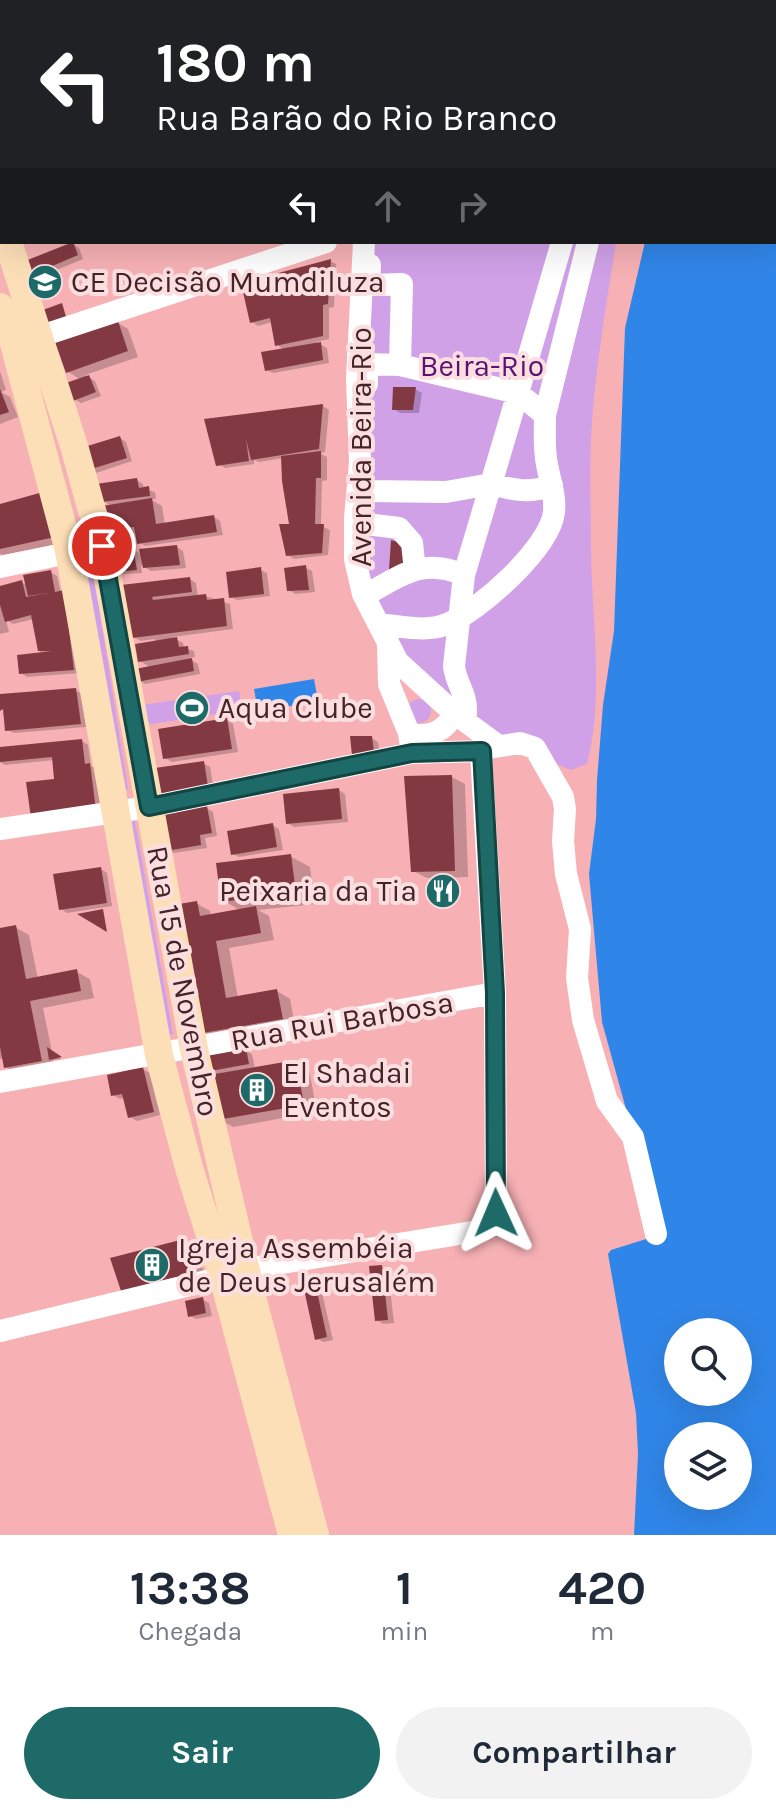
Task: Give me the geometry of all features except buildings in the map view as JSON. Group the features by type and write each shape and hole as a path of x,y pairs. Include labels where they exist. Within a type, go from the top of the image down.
{"main road":[{"name":"Rua 15 de Novembro","path":"8,244 17,341 69,551 159,1055 189,1168 234,1273 315,1535"},
{"name":"Rua 15 de Novembro","path":"0,307 74,446 102,546 234,1273 292,1535"}],"street":[{"path":"17,341 320,244"},
{"name":"Avenida Beira-Rio","path":"364,244 357,379 360,462 355,518 355,559 363,594 387,635 398,662 495,741 492,744"},
{"path":"371,244 369,285 402,284 400,365"},
{"path":"0,829 149,807 410,743 433,734 460,713 467,700 455,677 454,666 464,575 561,244"},
{"path":"387,635 445,625 461,617 523,564 552,522 552,485 544,442 545,415 588,244"},
{"path":"460,713 405,661 387,635 371,592 365,556 367,364 400,365 518,393 545,415"},
{"path":"368,491 446,492 491,484 519,492 552,485"},
{"path":"366,524 399,528 412,543 414,562"},
{"path":"0,567 102,546"},
{"path":"371,592 409,570 428,566 464,575"},
{"name":"Avenida Beira-Rio","path":"387,635 388,678 410,743"},
{"path":"395,700 403,687 417,679"},
{"path":"410,743 520,743 535,748 563,797 566,874 580,929 577,978 583,1020 607,1101 633,1137 656,1234"},
{"path":"0,1331 234,1273 484,1230 493,1222 496,1213 492,744"},
{"name":"Rua Rui Barbosa","path":"0,1082 194,1049 336,1019 495,993"}],"green space":[{"name":"Beira-Rio","path":"367,244 616,244 599,355 591,438 596,682 587,764 571,770 503,743 414,686 371,592 365,556 369,461"},
{"path":"93,570 128,789 120,791 87,571"},
{"name":"Aqua Clube","path":"239,691 242,710 145,725 142,705"},
{"path":"419,699 428,702 431,711 428,720 419,723 410,720 407,711 410,702"},
{"path":"135,821 173,1034 162,1037 129,822"}],"water":[{"path":"645,244 776,244 776,1535 634,1535 638,1454 636,1413 608,1254 611,1250 659,1235 660,1232 602,1022 589,874 596,819 603,705 614,631 625,328"},
{"path":"314,679 318,701 258,712 254,689"}],"place":[{"name":"CE Decisão Mumdiluza","path":"45,282"},
{"name":"Aqua Clube","path":"192,708"},
{"name":"Peixaria da Tia","path":"443,891"},
{"name":"El Shadai Eventos","path":"257,1090"},
{"name":"Igreja Assembéia de Deus Jerusalém","path":"152,1265"}],"route":[{"path":"102,546 149,807 412,753 482,751 495,993 496,1213"}]}
